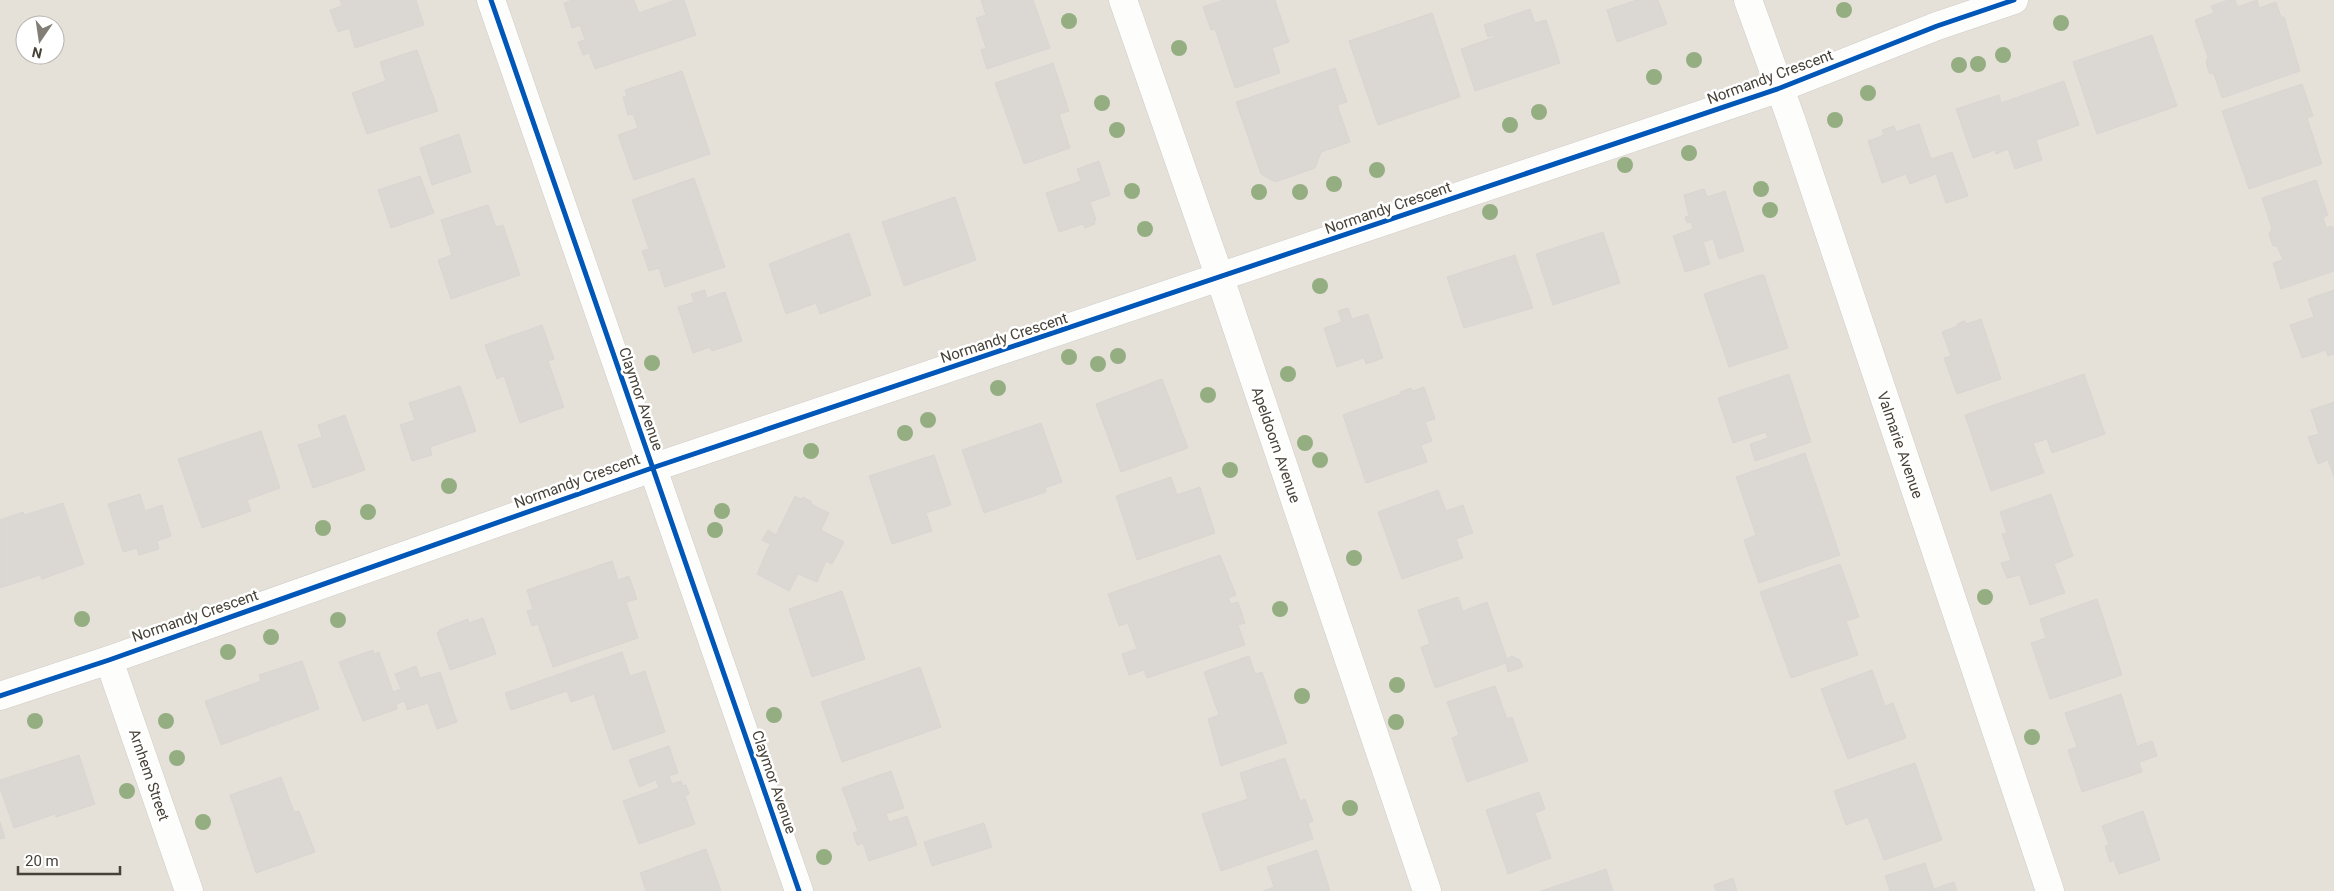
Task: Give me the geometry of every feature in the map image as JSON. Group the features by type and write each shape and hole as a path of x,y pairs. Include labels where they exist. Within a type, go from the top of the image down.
{"street":[{"name":"Claymor Avenue","path":"490,0 799,891"},
{"name":"Apeldoorn Avenue","path":"1122,0 1220,278 1427,891"},
{"name":"Valmarie Avenue","path":"1748,0 1780,88 2050,891"},
{"name":"Normandy Crescent","path":"0,696 109,660 652,468 1780,88 1937,26 2014,0"},
{"name":"Arnhem Street","path":"109,660 189,891"}],"shaded area":[{"path":"0,0 2334,0 2334,891 0,891"}],"building":[{"path":"340,0 416,0 424,25 355,48 349,28 338,32 330,10 342,6"},
{"path":"572,0 634,0 639,13 675,0 684,0 696,35 595,69 589,53 583,55 578,42 585,40 580,25 572,28 564,3"},
{"path":"981,0 1033,0 1050,48 987,69 981,50 986,48 976,18 986,15"},
{"path":"1223,0 1275,0 1289,42 1272,48 1280,73 1235,88 1215,29 1211,30 1203,7"},
{"path":"1637,0 1658,0 1667,24 1617,42 1607,10"},
{"path":"2228,0 2235,0 2238,7 2257,0 2259,8 2276,2 2281,17 2284,17 2300,71 2222,98 2214,74 2209,73 2206,62 2208,57 2195,20 2214,13 2211,6"},
{"path":"1530,9 1535,23 1546,20 1560,63 1475,91 1461,49 1495,37 1494,35 1488,37 1484,25"},
{"path":"1432,13 1460,97 1378,125 1349,41"},
{"path":"2152,35 2177,106 2097,134 2073,62"},
{"path":"417,50 438,111 367,134 352,93 386,81 380,62"},
{"path":"1053,63 1069,111 1059,114 1070,148 1024,164 995,83"},
{"path":"1335,68 1347,102 1337,105 1350,142 1321,152 1315,168 1275,182 1261,174 1236,102"},
{"path":"682,71 710,154 634,180 618,135 638,128 633,114 628,115 623,97 627,96 625,90"},
{"path":"2064,81 2079,125 2036,140 2042,160 2015,169 2008,149 1996,154 1995,150 1973,158 1956,109 1999,95 2001,103"},
{"path":"2302,84 2313,116 2307,118 2322,164 2249,189 2222,111"},
{"path":"1919,124 1931,159 1952,152 1968,196 1946,203 1936,174 1910,184 1906,174 1882,183 1868,141 1884,135 1882,130 1894,126 1896,132"},
{"path":"459,134 471,172 432,185 420,148"},
{"path":"1099,161 1110,195 1090,202 1096,220 1094,221 1095,224 1085,228 1083,224 1059,232 1046,193 1081,181 1077,169"},
{"path":"420,176 434,213 391,228 378,190"},
{"path":"694,178 725,267 665,287 659,268 649,271 642,251 649,249 632,200"},
{"path":"2316,180 2328,215 2323,217 2326,228 2332,226 2334,230 2334,271 2281,289 2273,263 2283,260 2277,246 2273,246 2269,234 2272,229 2262,198"},
{"path":"1704,189 1707,197 1725,191 1744,251 1719,259 1713,239 1703,242 1710,264 1685,272 1673,236 1693,229 1691,222 1687,223 1685,217 1689,216 1684,195"},
{"path":"955,197 976,260 904,286 882,222"},
{"path":"488,205 496,227 503,225 520,275 451,299 438,260 452,255 441,220"},
{"path":"1603,232 1620,283 1553,305 1536,254"},
{"path":"849,233 871,295 820,314 816,303 786,314 769,264"},
{"path":"1515,255 1533,308 1464,328 1447,277"},
{"path":"1764,275 1788,348 1729,367 1704,294"},
{"path":"705,290 707,298 725,292 742,341 712,351 710,347 693,353 678,307 694,302 691,294"},
{"path":"2334,290 2334,354 2328,356 2326,350 2302,358 2290,325 2314,317 2308,299"},
{"path":"1348,308 1352,319 1368,314 1383,358 1366,364 1364,358 1337,367 1324,328 1342,322 1338,311"},
{"path":"1981,319 2001,379 1957,394 1944,358 1951,356 1942,332 1965,321 1966,324"},
{"path":"542,325 554,359 548,361 564,407 520,423 504,376 497,379 485,345"},
{"path":"1789,374 1811,442 1755,461 1750,444 1768,438 1766,432 1733,443 1718,398"},
{"path":"2084,374 2105,434 2052,453 2047,439 2033,443 2044,473 1991,491 1965,415"},
{"path":"1162,379 1188,448 1121,472 1096,404"},
{"path":"460,386 476,431 430,447 432,455 412,461 400,425 415,420 409,403"},
{"path":"1424,387 1435,419 1425,422 1432,441 1421,445 1427,462 1366,483 1343,415 1401,394 1400,392 1411,388 1413,391"},
{"path":"2334,402 2334,477 2328,460 2318,464 2308,437 2319,434 2311,410"},
{"path":"345,415 365,470 313,488 298,445 322,437 318,425"},
{"path":"1041,423 1062,482 1045,488 1046,492 984,513 962,450"},
{"path":"261,431 280,488 247,500 251,511 202,528 178,459"},
{"path":"1805,453 1840,555 1759,583 1744,540 1756,535 1736,477"},
{"path":"934,455 951,505 926,513 932,531 892,544 869,476"},
{"path":"1171,477 1177,495 1200,487 1215,533 1137,560 1116,496"},
{"path":"1438,490 1446,511 1463,505 1473,533 1456,539 1463,558 1402,579 1378,512"},
{"path":"140,494 145,511 162,505 171,536 157,541 159,549 139,555 137,548 123,552 108,504"},
{"path":"2051,494 2073,556 2054,564 2065,593 2030,605 2020,575 2007,578 2001,563 2011,560 2002,534 2007,533 2000,512"},
{"path":"795,496 801,499 803,497 812,502 811,504 829,513 821,530 844,542 832,564 826,561 817,582 798,574 789,591 757,574 770,544 762,540 768,530 776,535"},
{"path":"63,503 84,564 42,579 40,575 0,588 0,520 23,512 24,515"},
{"path":"1220,555 1236,595 1228,598 1231,604 1238,602 1245,623 1238,625 1245,645 1147,678 1144,670 1129,675 1122,654 1137,649 1128,623 1119,626 1108,594"},
{"path":"612,561 618,580 629,576 637,599 626,602 638,638 553,667 538,624 532,626 527,611 533,609 527,590"},
{"path":"1840,564 1859,617 1846,621 1858,655 1791,678 1760,592"},
{"path":"842,591 865,659 812,677 789,609"},
{"path":"1458,597 1463,611 1487,602 1507,659 1512,656 1520,660 1523,667 1508,672 1506,663 1435,688 1421,647 1430,644 1418,610"},
{"path":"2097,599 2122,675 2050,699 2031,643 2046,638 2040,619"},
{"path":"483,618 496,654 450,670 437,633 440,632 439,630 468,619 469,623"},
{"path":"373,650 374,654 379,652 393,692 401,689 395,674 416,666 420,678 440,672 457,722 437,729 428,703 407,710 405,701 396,704 397,709 363,721 339,662"},
{"path":"622,652 630,676 645,671 665,732 613,750 594,694 571,702 567,691 511,710 505,693"},
{"path":"1249,656 1255,674 1262,672 1287,743 1221,766 1208,719 1219,715 1204,672"},
{"path":"302,661 319,709 221,745 205,701 261,681 259,675"},
{"path":"920,667 941,727 842,762 821,702"},
{"path":"1872,670 1885,706 1893,703 1906,738 1848,759 1821,689"},
{"path":"1495,686 1507,719 1512,717 1528,761 1467,782 1452,738 1459,735 1447,702"},
{"path":"2121,694 2137,746 2152,741 2157,756 2139,762 2142,772 2082,792 2068,750 2077,747 2065,713"},
{"path":"669,746 678,773 669,776 672,784 681,781 683,786 686,785 689,794 685,796 695,824 639,844 623,801 659,788 656,780 639,787 629,760"},
{"path":"79,755 95,804 56,817 55,814 14,828 0,788 0,780"},
{"path":"1285,758 1300,801 1305,799 1313,821 1308,823 1313,839 1221,871 1202,814 1248,799 1240,773"},
{"path":"1915,763 1942,840 1884,860 1868,817 1846,825 1834,791"},
{"path":"891,771 904,808 886,814 889,822 907,816 917,845 869,861 863,843 857,845 853,833 858,831 842,788"},
{"path":"281,777 294,812 299,811 315,852 256,873 230,795"},
{"path":"1539,792 1545,809 1535,813 1551,858 1508,874 1486,810"},
{"path":"2143,811 2160,860 2119,874 2114,860 2110,862 2105,846 2109,845 2102,826"},
{"path":"0,822 5,838 0,839"},
{"path":"984,823 992,847 932,866 924,842"},
{"path":"706,849 721,891 646,891 640,873"},
{"path":"1317,850 1330,891 1263,891 1274,887 1267,867"},
{"path":"1925,863 1934,889 1954,882 1957,891 1890,891 1885,876"},
{"path":"1606,869 1613,891 1541,891"},
{"path":"1733,878 1737,891 1716,891 1714,885"}],"cycle path":[{"path":"491,0 799,891"},
{"path":"0,696 109,660 652,468 1780,88 1937,26 2014,0"}]}
